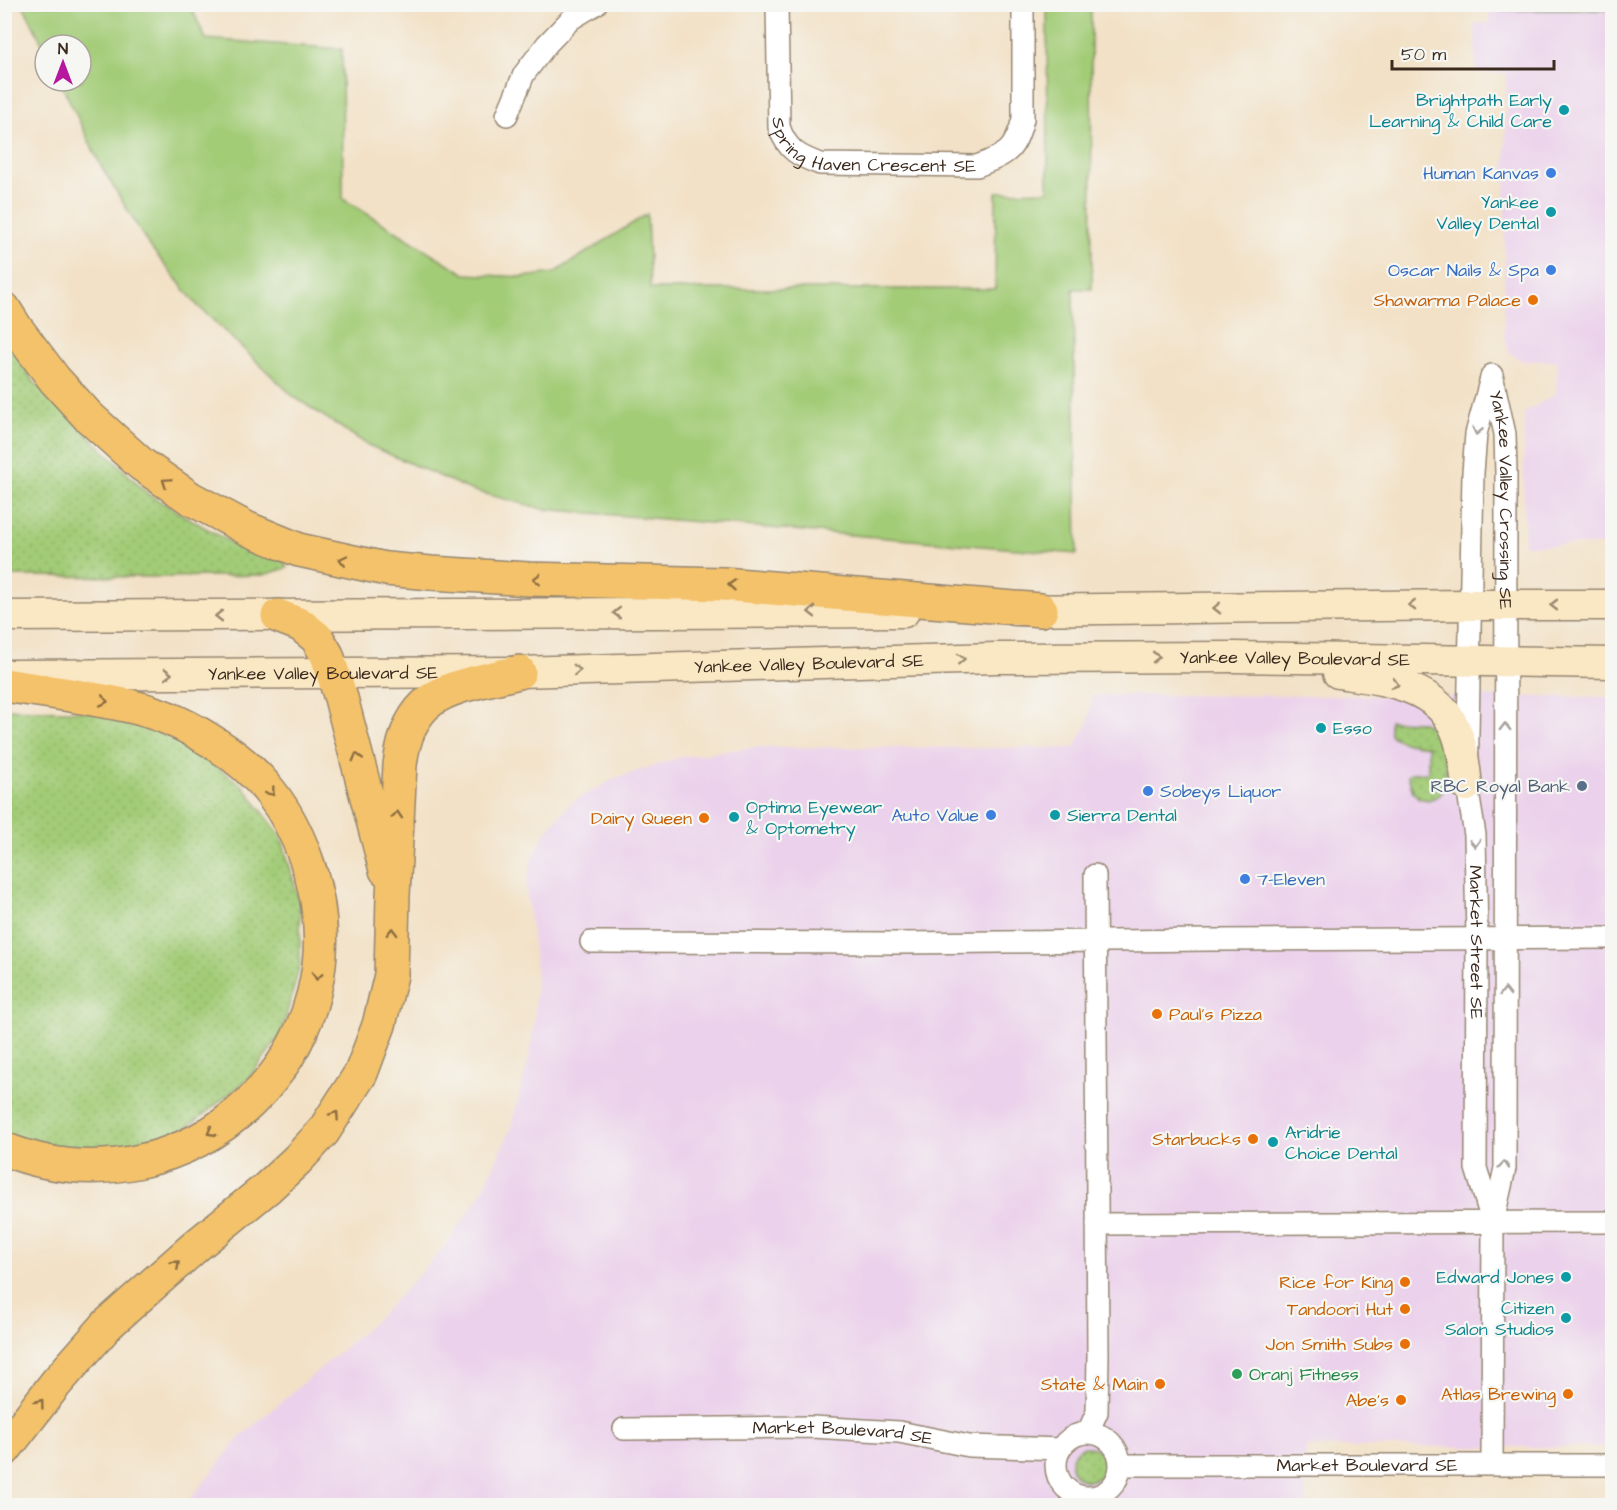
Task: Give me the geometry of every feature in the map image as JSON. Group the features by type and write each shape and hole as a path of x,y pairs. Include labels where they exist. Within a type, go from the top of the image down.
{"highway":[{"path":"4,309 22,337 75,402 141,464 190,498 248,529 299,550 386,569 431,573 540,579 723,584 1041,610"},
{"path":"278,616 301,625 317,638 327,655 347,719 393,895"},
{"path":"4,1450 56,1383 108,1324 197,1245 267,1188 323,1132 361,1073 380,1025 391,975 393,895 402,749 407,732 425,703 441,693 519,672"},
{"path":"4,685 64,694 152,712 184,726 245,764 277,799 298,835 318,898 321,934 319,970 313,1001 298,1040 276,1075 257,1098 224,1124 188,1145 159,1156 119,1165 81,1166 42,1161 4,1149"}],"main road":[{"path":"4,616 918,612 1470,604 1612,605"},
{"path":"1234,657 1394,682 1419,692 1434,701 1450,717 1457,733 1467,786"},
{"name":"Yankee Valley Boulevard SE","path":"4,675 519,672 996,658 1234,657 1612,663"}],"street":[{"path":"507,115 524,74 547,44 571,20 596,4"},
{"name":"Spring Haven Crescent SE","path":"777,4 779,127 783,139 793,151 820,164 977,166 1010,151 1018,138 1023,120 1023,4"},
{"name":"Yankee Valley Crossing SE","path":"1470,660 1473,473 1476,434 1492,375 1505,434 1506,661"},
{"name":"Market Street SE","path":"1470,660 1467,786 1475,835 1476,1168 1493,1222"},
{"name":"Market Street SE","path":"1492,1464 1493,1222 1505,1168 1506,661"},
{"path":"1088,1432 1097,1412 1095,875"},
{"path":"591,942 900,943 1612,938"},
{"path":"1097,1224 1612,1222"},
{"name":"Market Boulevard SE","path":"624,1429 812,1427 899,1432 969,1446 1060,1449"},
{"path":"1088,1432 1101,1435 1111,1442 1118,1452 1121,1465 1112,1487 1102,1494 1090,1497 1079,1496 1068,1490 1056,1472 1056,1460 1067,1440 1077,1434 1088,1432"},
{"name":"Market Boulevard SE","path":"1121,1465 1612,1465"}],"shaded area":[{"path":"1489,10 1612,10 1612,545 1524,545 1524,413 1556,394 1557,361 1522,361 1509,352 1504,335 1506,73 1476,72 1475,23 1489,23"},
{"path":"1092,695 1612,697 1612,1447 1306,1447 1306,1506 185,1506 238,1439 372,1324 402,1293 443,1249 481,1194 510,1130 529,1058 535,1016 536,969 526,887 532,859 546,832 572,802 616,778 681,757 757,747 1074,748 1088,723"}],"green space":[{"path":"1612,4 1612,10 1489,10 1489,5"},
{"path":"23,5 190,5 206,39 342,49 343,199 465,274 523,277 554,273 647,214 650,289 995,289 996,192 1048,191 1047,5 1091,5 1092,289 1073,289 1077,554 543,509 471,490 368,445 294,397 197,305 148,244 101,166 66,93 93,93 93,33 37,33"},
{"path":"4,333 33,381 149,495 233,544 284,561 287,568 263,575 5,576"},
{"path":"5,709 94,712 171,734 243,786 281,836 300,904 300,965 281,1035 248,1079 189,1126 139,1146 59,1149 5,1136"},
{"path":"1390,721 1423,722 1437,732 1444,750 1448,783 1440,795 1429,800 1419,798 1413,792 1408,775 1428,773 1428,746 1408,743 1390,735"},
{"path":"1088,1447 1100,1452 1105,1464 1100,1476 1088,1481 1076,1476 1071,1464 1076,1452"}],"place":[{"name":"Brightpath Early Learning & Child Care","path":"1564,110"},
{"name":"Human Kanvas","path":"1551,173"},
{"name":"Yankee Valley Dental","path":"1551,212"},
{"name":"Oscar Nails & Spa","path":"1551,270"},
{"name":"Shawarma Palace","path":"1533,300"},
{"name":"Esso","path":"1321,728"},
{"name":"RBC Royal Bank","path":"1582,786"},
{"name":"Sobeys Liquor","path":"1148,791"},
{"name":"Auto Value","path":"991,815"},
{"name":"Sierra Dental","path":"1055,815"},
{"name":"Optima Eyewear & Optometry","path":"734,817"},
{"name":"Dairy Queen","path":"704,818"},
{"name":"7-Eleven","path":"1245,879"},
{"name":"Paul's Pizza","path":"1157,1014"},
{"name":"Starbucks","path":"1253,1139"},
{"name":"Aridrie Choice Dental","path":"1273,1142"},
{"name":"Edward Jones","path":"1566,1277"},
{"name":"Rice for King","path":"1405,1282"},
{"name":"Tandoori Hut","path":"1405,1309"},
{"name":"Citizen Salon Studios","path":"1566,1318"},
{"name":"Jon Smith Subs","path":"1405,1344"},
{"name":"Oranj Fitness","path":"1237,1374"},
{"name":"State & Main","path":"1160,1384"},
{"name":"Atlas Brewing","path":"1568,1394"},
{"name":"Abe's","path":"1401,1400"}]}
